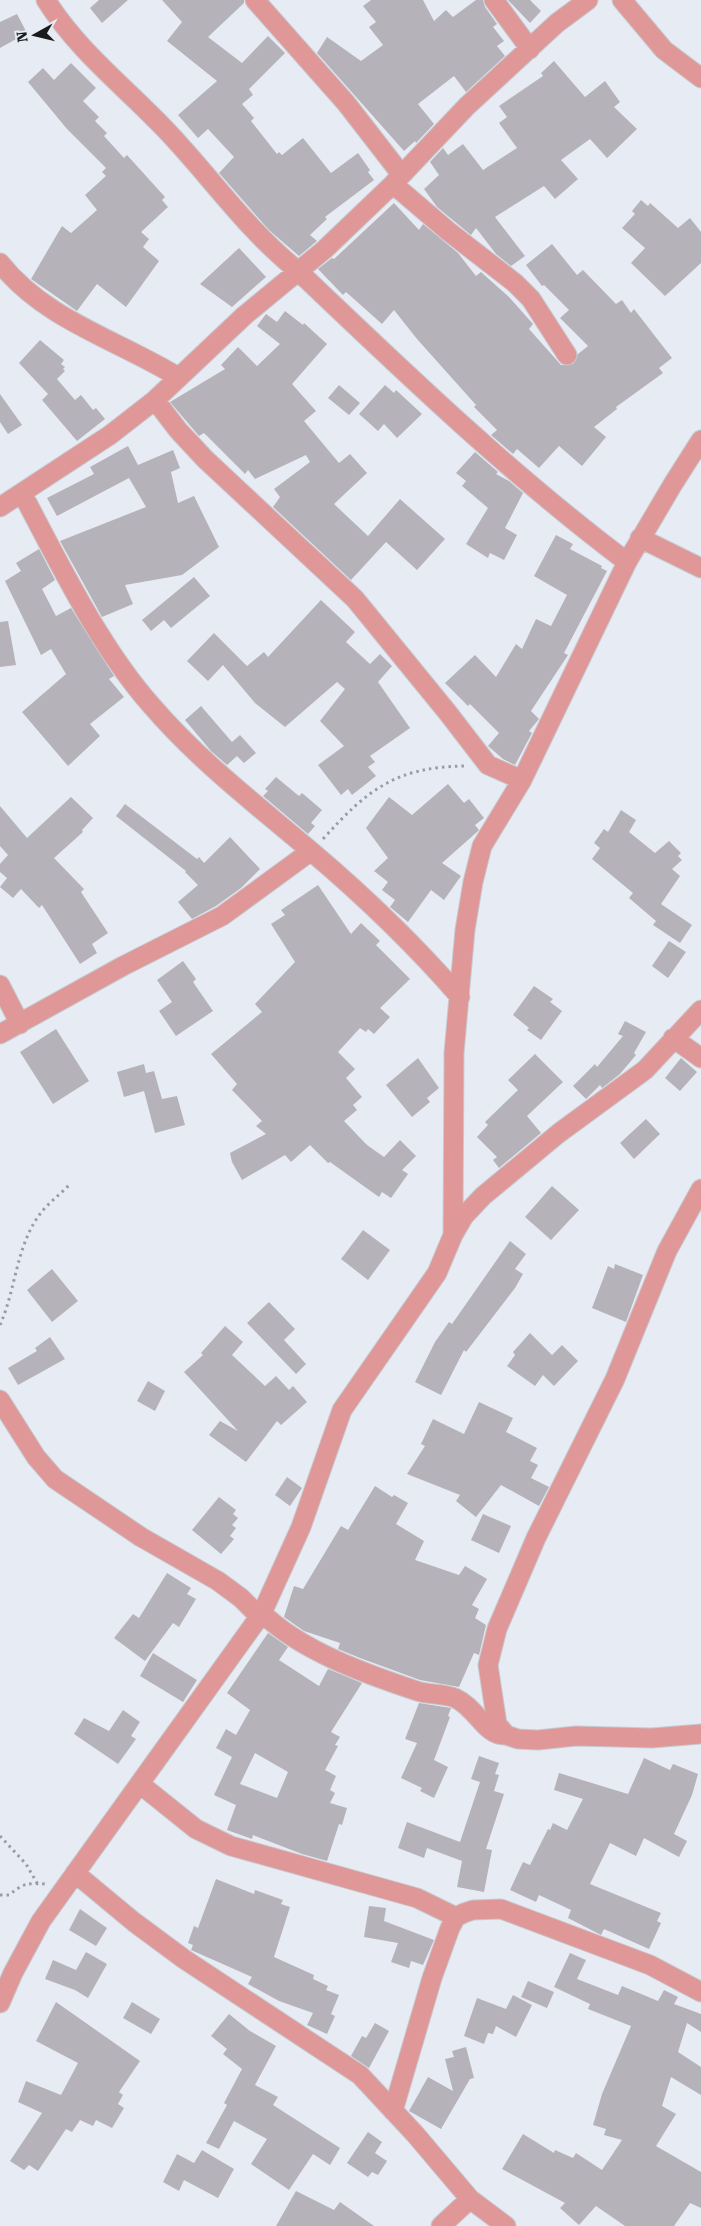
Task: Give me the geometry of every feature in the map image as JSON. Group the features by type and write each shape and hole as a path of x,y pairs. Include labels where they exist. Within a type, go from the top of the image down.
{"street":[{"path":"46,0 74,38 166,130 248,227 271,250 298,271 475,438 581,528 627,562"},
{"path":"255,0 346,103 397,179 448,231 515,283 531,299 567,356"},
{"path":"494,0 530,49"},
{"path":"0,507 110,435 155,400 245,315 324,250 397,179 467,106 557,23 588,0"},
{"path":"622,0 664,50 701,78"},
{"path":"0,263 14,280 68,320 154,362 178,377"},
{"path":"155,400 205,459 355,599 488,765 522,780"},
{"path":"453,1235 454,1053 465,930 473,882 482,846 522,780 627,562 701,440"},
{"path":"22,493 72,587 108,647 149,704 182,740 238,791 311,851 421,953 460,998"},
{"path":"640,538 701,568"},
{"path":"0,1034 123,966 222,916 311,851"},
{"path":"0,984 20,1024"},
{"path":"0,2003 12,1973 36,1929 69,1880 261,1615 301,1527 342,1410 437,1273 453,1235 464,1216 483,1196 559,1133 645,1070 701,1010"},
{"path":"673,1038 701,1058"},
{"path":"506,1735 497,1724 489,1682 488,1664 497,1629 536,1538 615,1379 667,1251 701,1188"},
{"path":"0,1400 36,1457 55,1478 141,1537 218,1581 278,1629 302,1643 347,1664 420,1692 456,1699 470,1706 492,1732 498,1735 538,1740 576,1736 652,1738 701,1734"},
{"path":"140,1784 196,1829 231,1846 417,1898 456,1917"},
{"path":"69,1880 134,1922 184,1959 360,2075 470,2199 506,2226"},
{"path":"393,2112 432,1978 450,1928 456,1917 473,1910 501,1910 650,1965 701,1992"},
{"path":"441,2226 470,2199"}],"path":[{"path":"311,851 336,824 372,792 397,776 427,768 488,765"},
{"path":"0,1325 8,1306 22,1248 40,1214 70,1184"},
{"path":"0,1836 26,1864 37,1884"},
{"path":"0,1895 9,1895 20,1885 26,1883 37,1884 69,1880"}],"building":[{"path":"99,0 128,0 102,23 90,8"},
{"path":"162,0 244,0 244,3 208,37 242,63 268,36 285,53 249,89 253,95 242,104 254,118 251,121 277,154 279,152 282,155 303,138 331,173 358,153 370,170 368,172 374,180 325,217 327,219 310,235 317,241 299,256 269,230 219,173 234,157 208,129 198,138 178,115 217,81 167,41 182,22"},
{"path":"371,0 423,0 434,21 446,10 453,17 476,0 483,0 485,7 497,24 493,27 504,41 497,46 505,56 466,92 454,76 418,104 434,124 416,143 415,141 404,151 317,53 327,37 361,61 383,45 369,27 376,22 363,6"},
{"path":"508,0 530,0 541,11 530,23"},
{"path":"17,14 27,33 0,48 0,22"},
{"path":"554,61 585,97 605,81 620,102 614,107 637,129 607,158 590,139 561,160 578,179 555,199 544,186 495,217 525,256 511,266 496,254 476,228 471,235 437,207 424,189 439,175 430,162 443,148 448,155 463,144 483,170 517,148 499,123 507,117 499,106 543,76 541,73"},
{"path":"71,63 96,88 83,101 99,117 95,121 107,133 104,136 124,158 127,155 165,197 162,200 168,207 141,232 149,239 143,247 159,261 126,307 97,284 77,311 31,279 62,226 71,233 97,210 85,195 106,176 102,172 106,168 67,129 28,82 43,68 54,80"},
{"path":"641,200 648,206 650,203 678,228 690,218 701,232 701,263 665,296 631,263 645,248 622,228 635,214 632,211"},
{"path":"394,203 419,230 423,224 458,253 476,276 481,272 509,297 533,324 529,329 561,365 573,364 578,354 588,346 560,318 569,310 544,285 542,286 526,265 552,244 577,275 583,270 616,304 622,300 631,313 634,309 672,358 659,368 663,373 616,407 617,409 594,427 606,437 582,466 559,446 539,468 517,449 513,454 491,435 497,430 474,407 476,405 417,339 394,310 382,324 346,292 343,295 318,269 332,258 334,259"},
{"path":"239,248 266,277 232,307 200,284"},
{"path":"285,311 303,325 304,323 327,344 292,384 316,411 304,421 339,463 350,454 367,473 334,504 368,536 400,499 445,539 417,570 386,542 351,580 273,507 280,497 274,489 310,462 306,455 255,479 248,470 245,474 204,433 199,436 170,402 225,369 221,365 238,347 257,366 280,344 257,326 266,314 277,322"},
{"path":"40,340 64,360 61,364 65,367 63,369 65,371 57,379 75,400 81,395 93,410 96,408 105,419 77,441 42,400 48,394 19,363"},
{"path":"339,385 360,403 349,415 328,398"},
{"path":"385,385 394,393 396,390 422,414 397,438 384,424 378,431 359,414"},
{"path":"0,394 22,425 8,434 0,422"},
{"path":"128,446 138,465 173,450 180,468 171,472 178,503 194,496 219,547 182,575 125,585 133,604 102,617 60,541 146,507 129,478 57,516 47,498 94,474 90,467"},
{"path":"475,452 498,472 496,474 509,481 523,493 505,528 517,535 504,560 490,553 488,558 466,544 488,508 462,486 466,481 456,473"},
{"path":"556,535 573,544 570,549 602,566 601,568 607,571 564,653 568,655 531,711 539,719 529,731 532,733 515,765 503,759 488,746 499,733 470,704 468,706 445,683 475,655 496,677 516,644 522,649 536,619 551,626 567,595 534,576"},
{"path":"39,549 55,580 42,589 56,616 71,608 114,676 109,679 124,697 90,724 100,736 68,766 22,712 66,674 51,649 41,655 5,581 21,571 16,563"},
{"path":"194,577 210,596 171,628 164,620 151,631 142,620"},
{"path":"321,600 355,632 346,642 370,664 380,654 392,666 378,682 410,728 370,756 375,762 368,767 376,776 352,795 348,789 341,795 318,765 344,746 320,721 345,689 337,682 285,727 255,703 223,665 208,681 187,661 214,633 247,666 264,652 268,657"},
{"path":"8,621 16,665 0,667 0,622"},
{"path":"201,706 232,742 240,735 256,753 244,763 237,756 227,765 211,751 185,720"},
{"path":"276,777 299,796 302,793 322,810 311,823 315,826 308,834 263,796 268,791 265,789"},
{"path":"448,784 464,803 469,799 484,818 475,825 479,830 442,863 461,876 444,900 431,890 408,922 390,907 395,900 382,890 388,882 374,871 388,858 366,828 389,797 412,815"},
{"path":"71,797 93,818 82,830 83,832 54,858 84,889 81,892 108,933 92,944 97,953 80,964 42,905 39,908 21,889 13,898 0,887 7,878 0,872 0,864 8,855 0,846 0,806 27,838"},
{"path":"125,804 197,859 199,857 204,863 230,837 260,869 241,888 216,906 192,919 178,902 198,885 186,871 116,816"},
{"path":"621,810 636,820 629,832 655,853 669,841 681,853 678,856 682,860 672,869 680,876 661,904 692,925 680,943 653,925 656,921 629,898 633,893 592,859 600,848 594,843 604,829 608,832"},
{"path":"318,885 351,934 361,923 380,941 376,945 410,979 380,1008 390,1017 374,1034 368,1029 366,1032 360,1028 338,1052 355,1069 346,1078 362,1097 353,1105 357,1110 344,1121 367,1145 384,1157 400,1140 416,1156 402,1170 408,1174 391,1198 382,1192 379,1197 330,1162 328,1163 310,1145 291,1162 285,1155 242,1180 232,1162 230,1153 266,1134 256,1126 262,1121 232,1090 237,1084 211,1054 262,1012 255,1004 295,962 271,924 285,915 281,910"},
{"path":"669,941 686,952 668,978 652,966"},
{"path":"183,961 196,979 193,982 213,1011 176,1036 159,1011 172,1002 157,980"},
{"path":"534,986 553,999 550,1002 562,1011 541,1040 527,1030 529,1028 513,1015"},
{"path":"625,1021 646,1032 634,1053 636,1055 620,1074 602,1088 600,1085 586,1099 573,1086 595,1064 597,1067 623,1036 618,1034"},
{"path":"56,1029 89,1081 53,1104 20,1052"},
{"path":"535,1054 563,1082 527,1116 541,1133 499,1168 493,1160 497,1157 477,1137 488,1125 485,1122 518,1090 508,1080"},
{"path":"418,1058 439,1088 427,1098 430,1102 412,1117 386,1085"},
{"path":"681,1058 697,1072 680,1091 665,1078"},
{"path":"144,1064 146,1073 154,1071 162,1099 177,1096 185,1125 155,1133 144,1091 124,1097 117,1072"},
{"path":"646,1119 660,1134 634,1159 620,1143"},
{"path":"552,1186 579,1210 551,1240 525,1217"},
{"path":"363,1230 390,1250 368,1280 341,1259"},
{"path":"510,1241 526,1254 515,1269 523,1274 515,1288 466,1352 464,1350 441,1395 415,1382 435,1342 449,1322 452,1324"},
{"path":"615,1264 643,1275 626,1322 592,1308 608,1266 614,1269"},
{"path":"52,1269 78,1301 52,1322 27,1290"},
{"path":"269,1302 295,1329 284,1340 306,1364 296,1374 247,1323"},
{"path":"225,1326 243,1342 232,1355 265,1386 276,1376 289,1390 293,1386 307,1402 281,1425 277,1421 246,1462 209,1435 220,1421 238,1431 184,1372 203,1355 201,1353"},
{"path":"530,1333 552,1355 562,1345 578,1361 554,1386 543,1375 535,1386 507,1366 515,1355 513,1352"},
{"path":"50,1337 65,1359 18,1385 8,1368 37,1351 35,1348"},
{"path":"148,1381 165,1391 155,1411 137,1401"},
{"path":"479,1402 513,1418 506,1432 537,1448 530,1461 538,1465 531,1478 549,1487 539,1506 501,1485 476,1517 456,1501 460,1495 407,1474 425,1446 421,1444 433,1419 464,1434"},
{"path":"287,1477 302,1488 290,1506 275,1495"},
{"path":"375,1486 392,1497 394,1495 408,1503 396,1524 424,1541 415,1560 459,1575 465,1566 487,1579 472,1605 479,1609 475,1618 486,1625 479,1655 474,1653 459,1687 420,1680 360,1658 338,1649 340,1643 304,1631 284,1617 294,1586 303,1589 341,1526 348,1530"},
{"path":"219,1497 236,1510 233,1514 238,1518 232,1525 236,1528 230,1536 234,1539 221,1554 192,1530"},
{"path":"483,1514 511,1526 499,1553 471,1540"},
{"path":"167,1573 191,1588 187,1594 196,1599 179,1627 173,1623 145,1661 114,1638 133,1614 139,1618"},
{"path":"268,1633 288,1647 279,1660 319,1686 328,1669 362,1683 331,1732 340,1737 335,1745 338,1746 325,1770 336,1776 330,1790 335,1793 330,1803 347,1808 342,1825 339,1824 327,1861 302,1854 253,1835 252,1839 227,1830 236,1805 214,1795 232,1757 216,1748 226,1729 236,1735 250,1710 227,1693","holes":["255,1753 288,1772 277,1798 240,1784"]},
{"path":"153,1653 197,1680 183,1702 140,1676"},
{"path":"419,1703 451,1708 448,1716 450,1717 434,1760 448,1767 434,1798 420,1791 422,1788 401,1778 417,1743 405,1739"},
{"path":"123,1710 140,1722 131,1736 136,1739 118,1764 74,1734 84,1718 109,1731"},
{"path":"479,1756 499,1763 495,1774 499,1775 494,1791 504,1794 486,1849 492,1850 484,1892 457,1887 462,1861 427,1848 424,1858 398,1848 407,1822 460,1842 480,1782 471,1779"},
{"path":"644,1758 670,1770 673,1764 698,1774 692,1795 674,1834 687,1841 679,1857 644,1838 636,1856 610,1843 590,1884 661,1913 657,1921 661,1923 649,1949 604,1929 601,1935 568,1918 571,1910 539,1895 536,1902 510,1890 523,1862 530,1865 548,1829 550,1830 553,1823 567,1830 583,1799 554,1790 559,1773 628,1794"},
{"path":"216,1879 254,1894 255,1890 283,1900 281,1904 290,1907 274,1957 314,1975 313,1979 328,1986 326,1990 339,1995 331,2014 335,2016 327,2034 307,2025 313,2013 279,2001 248,1984 252,1977 191,1950 193,1945 188,1943 194,1926 198,1928"},
{"path":"369,1906 386,1908 384,1921 434,1940 423,1965 411,1961 409,1968 391,1962 398,1943 364,1937"},
{"path":"80,1909 107,1928 96,1946 69,1930"},
{"path":"86,1952 107,1964 88,1998 75,1990 45,1979 53,1960 76,1970"},
{"path":"570,1953 586,1960 577,1979 618,1995 622,1986 658,2001 664,1990 678,1997 674,2004 701,2014 701,2032 687,2023 678,2052 701,2067 701,2095 671,2077 662,2106 676,2114 656,2146 701,2172 701,2208 690,2203 674,2226 625,2226 596,2206 579,2225 560,2208 565,2203 502,2169 523,2134 554,2153 555,2150 573,2158 576,2153 602,2170 622,2140 604,2135 606,2129 593,2125 602,2094 631,2026 588,2009 590,2004 554,1987"},
{"path":"528,1981 554,1992 547,2008 521,1997"},
{"path":"513,1995 532,2005 516,2037 496,2026 493,2034 488,2033 484,2044 464,2036 477,1998 506,2009"},
{"path":"56,2002 140,2061 119,2092 123,2095 118,2104 124,2108 112,2128 96,2120 93,2126 80,2120 72,2132 66,2129 38,2171 29,2165 24,2170 10,2161 42,2113 18,2102 26,2081 61,2095 78,2063 36,2041"},
{"path":"132,2002 160,2019 151,2034 123,2018"},
{"path":"229,2014 250,2031 276,2046 255,2085 278,2097 273,2105 340,2148 330,2165 313,2154 289,2190 251,2164 267,2139 234,2121 219,2149 206,2143 227,2105 224,2103 242,2069 223,2054 227,2049 211,2036"},
{"path":"375,2023 389,2031 369,2068 351,2056 362,2036 366,2038"},
{"path":"466,2047 474,2078 470,2079 441,2129 409,2111 428,2077 453,2091 445,2059 454,2057 452,2051"},
{"path":"368,2132 382,2142 375,2153 387,2161 378,2175 372,2172 368,2177 347,2163"},
{"path":"202,2150 234,2169 218,2198 184,2180 179,2191 163,2182 177,2154 194,2163"},
{"path":"296,2191 334,2210 340,2202 374,2226 276,2226"}]}
